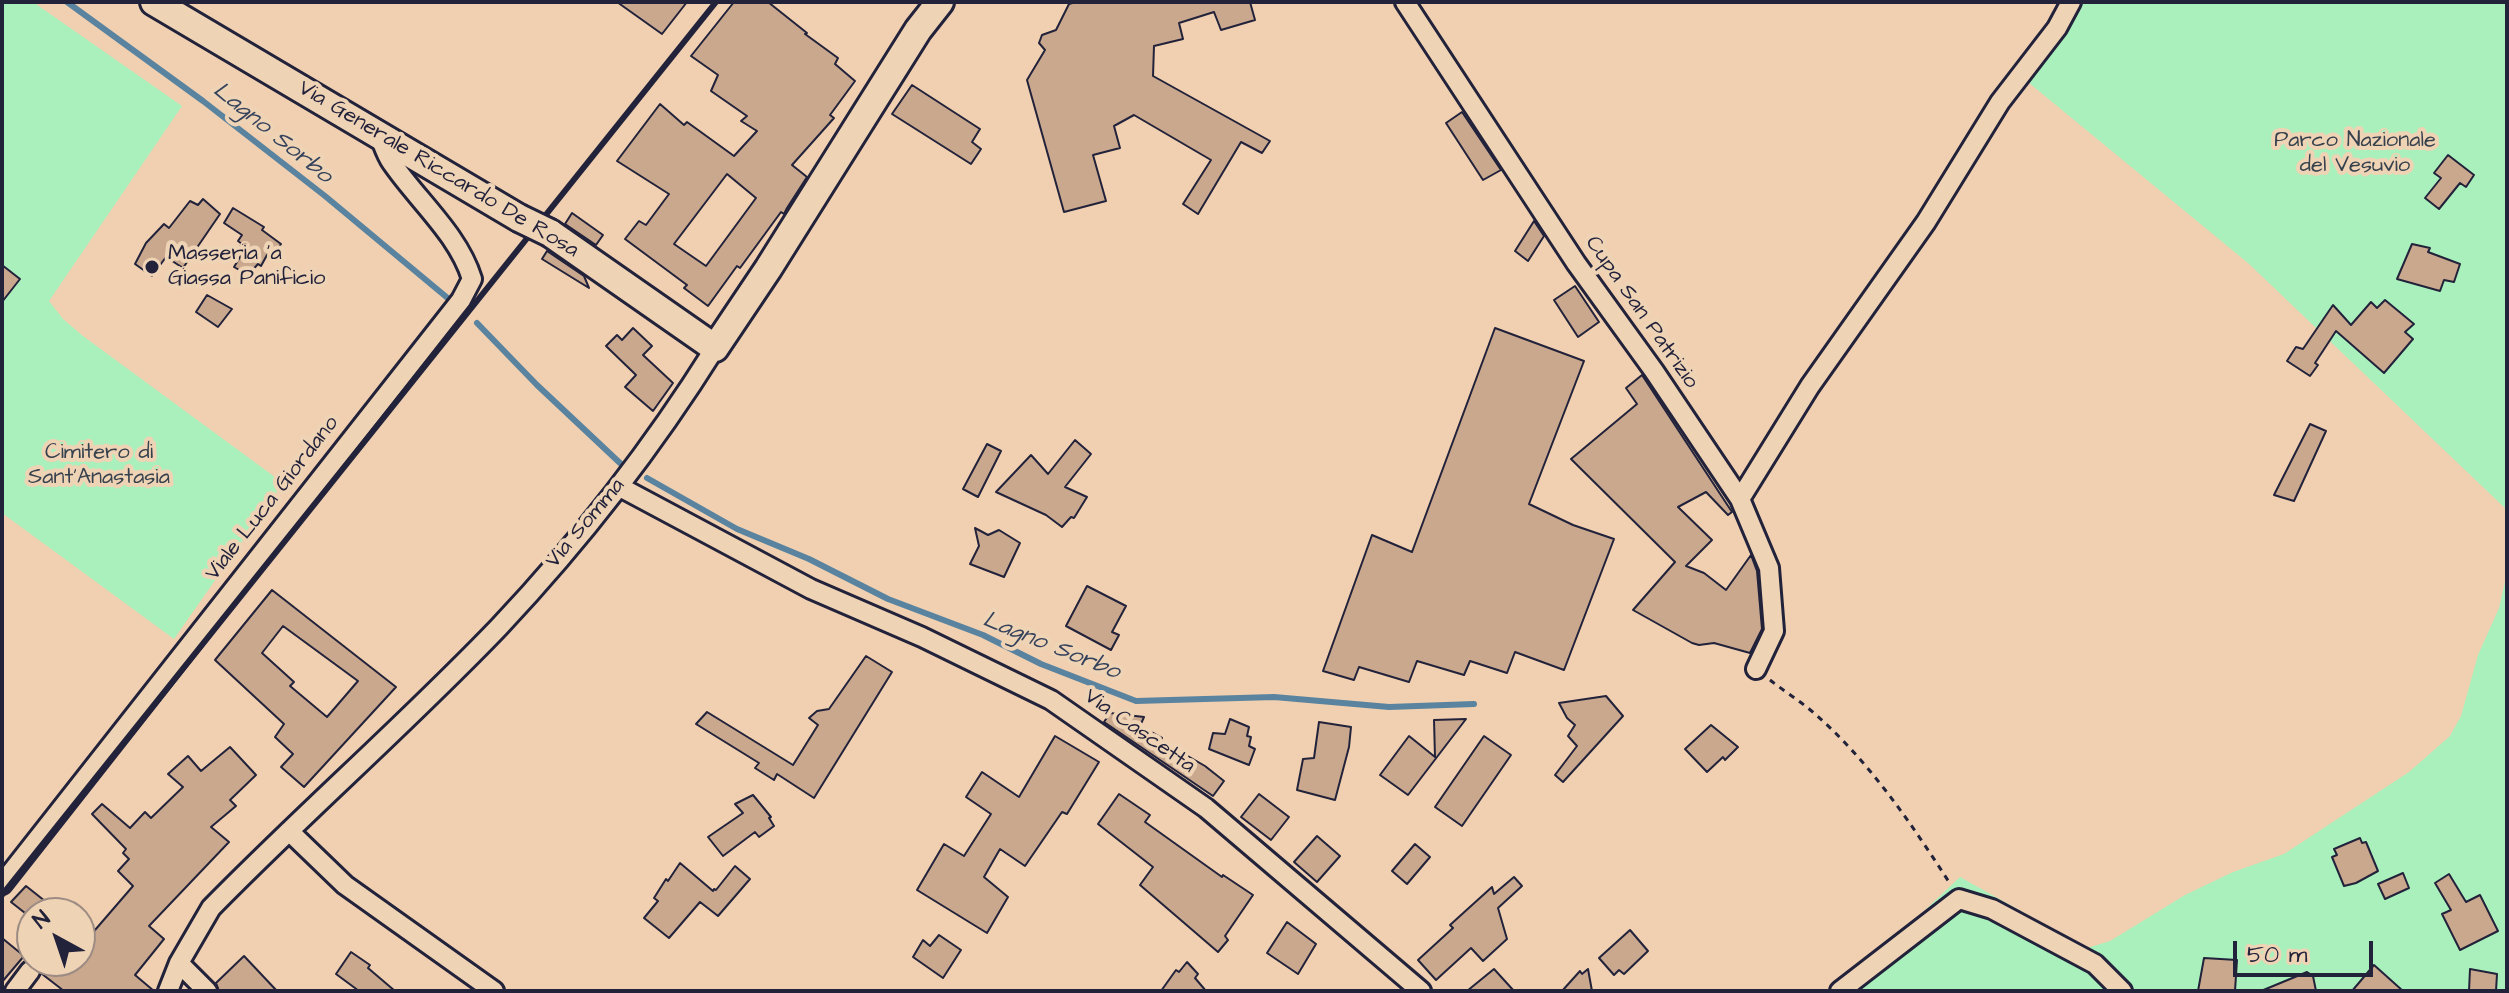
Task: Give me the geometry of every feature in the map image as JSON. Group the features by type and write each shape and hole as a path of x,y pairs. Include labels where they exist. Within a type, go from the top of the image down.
{"main road":[{"name":"Via Generale Riccardo De Rosa","path":"154,2 519,218 550,233 715,348"},
{"name":"Via Somma","path":"715,348 918,30 940,2"}],"street":[{"name":"Cupa San Patrizio","path":"1405,2 1576,263 1654,371 1740,499 1769,568 1774,631 1756,669"},
{"path":"1740,499 1810,386 1926,222 2000,102 2057,28 2071,2"},
{"name":"Viale Luca Giordano","path":"2,884 461,300 472,279 467,263 423,200 391,162 379,134"},
{"name":"Via Somma","path":"168,991 179,963 211,908 499,626 620,487 686,395 715,348"},
{"name":"Via Cascetta","path":"620,487 811,589 922,637 1051,700 1206,808 1421,991"},
{"path":"289,831 345,885 494,991"},
{"path":"1840,991 1959,899 1992,909 2095,964 2122,991"},
{"path":"179,963 207,991"}],"path":[{"path":"1756,669 1813,713 1853,751 1928,850 1959,899"}],"green space":[{"name":"Cimitero di Sant'Anastasia","path":"2,2 33,2 182,106 49,301 63,319 83,336 283,483 174,639 2,513"},
{"name":"Parco Nazionale del Vesuvio","path":"2068,2 2507,2 2507,510 2248,263 2023,78"},
{"path":"2507,573 2507,991 1829,991 1883,950 1960,877 2087,948 2110,941 2185,895 2233,872 2284,854 2409,772 2450,736 2461,716 2478,655 2499,608"}],"building":[{"path":"617,2 687,2 662,34"},
{"path":"734,2 768,2 838,58 835,64 855,81 830,115 834,118 792,165 807,177 784,214 781,212 708,306 684,288 687,285 625,239 639,221 646,225 669,194 617,161 660,104 684,125 687,122 734,156 757,131 741,121 747,116 711,91 718,75 691,56","holes":["727,174 756,198 706,266 674,244"]},
{"path":"1250,2 1255,20 1221,30 1214,12 1179,23 1183,39 1154,46 1153,76 1270,141 1262,153 1241,142 1198,214 1183,204 1211,160 1134,115 1114,126 1120,148 1093,155 1106,201 1064,212 1027,80 1045,50 1039,43 1042,35 1056,30 1069,4"},
{"path":"912,85 980,129 972,142 981,149 971,164 892,114"},
{"path":"1462,112 1501,170 1483,180 1446,123"},
{"path":"2448,155 2474,175 2466,187 2460,183 2439,209 2425,198 2441,178 2434,173"},
{"path":"203,199 220,214 183,268 166,257 152,276 135,264 146,243 164,224 169,228 190,201 198,205"},
{"path":"233,208 264,227 262,230 281,244 272,257 267,255 261,266 258,264 248,275 234,267 242,254 237,251 242,244 238,241 242,235 224,223"},
{"path":"572,213 603,235 596,245 565,224"},
{"path":"1534,221 1544,236 1528,261 1515,251"},
{"path":"2412,244 2430,248 2428,252 2460,264 2454,282 2444,280 2440,291 2397,279"},
{"path":"547,251 584,276 589,288 542,259"},
{"path":"2,265 20,279 2,302"},
{"path":"1575,286 1599,322 1578,337 1554,300"},
{"path":"207,295 232,309 218,327 196,312"},
{"path":"2385,300 2414,324 2405,332 2413,339 2384,373 2336,331 2310,376 2287,361 2296,347 2303,349 2333,305 2351,325 2371,302 2377,308"},
{"path":"633,328 652,346 643,355 673,383 653,411 625,387 636,375 606,346 617,335 622,340"},
{"path":"1495,328 1584,361 1529,504 1573,525 1614,539 1564,670 1515,652 1507,673 1470,661 1464,675 1417,661 1409,682 1359,667 1354,680 1323,671 1372,535 1412,552"},
{"path":"1642,375 1732,512 1728,515 1706,492 1678,507 1712,540 1686,566 1704,573 1726,590 1751,555 1757,571 1762,629 1750,653 1714,643 1692,643 1633,610 1675,562 1571,459 1637,404 1626,388"},
{"path":"2310,424 2326,431 2294,501 2274,495"},
{"path":"1075,440 1091,454 1065,487 1087,497 1074,518 1071,517 1062,527 1046,515 996,492 1031,455 1048,474"},
{"path":"987,444 1001,451 978,497 963,489"},
{"path":"975,528 988,535 999,530 1020,543 1004,577 970,564 979,546"},
{"path":"1087,586 1126,606 1112,632 1119,635 1111,650 1066,626"},
{"path":"272,590 396,687 304,787 281,767 293,754 275,737 284,724 215,660","holes":["283,626 358,681 327,717 290,686 294,682 262,653"]},
{"path":"866,656 892,672 814,798 777,774 774,780 755,768 759,763 696,724 707,712 793,765 818,725 809,718 817,711 829,709"},
{"path":"1606,696 1623,716 1563,782 1555,775 1577,746 1568,736 1575,725 1559,703"},
{"path":"1110,713 1144,717 1140,726 1224,781 1213,796 1104,722"},
{"path":"1230,719 1249,727 1249,746 1255,749 1249,765 1209,749 1213,733 1225,734"},
{"path":"1466,719 1408,795 1380,775 1409,736 1435,757 1434,720"},
{"path":"1319,722 1351,727 1335,800 1297,790 1303,759 1314,758"},
{"path":"1711,725 1738,747 1707,772 1685,749"},
{"path":"1055,736 1099,762 1067,814 1062,812 1025,866 1000,849 984,877 1008,897 987,933 917,890 944,844 964,856 991,814 966,797 982,772 1019,797"},
{"path":"1484,736 1511,755 1462,826 1435,807"},
{"path":"230,747 256,775 230,800 236,806 211,827 229,842 149,926 164,939 135,975 154,991 64,991 46,977 96,977 96,929 133,886 118,871 129,859 123,853 126,849 92,814 102,804 130,828 145,812 151,818 183,787 168,774 188,756 201,771"},
{"path":"1119,794 1150,815 1145,822 1222,877 1253,895 1225,936 1228,940 1218,952 1140,885 1153,867 1098,824"},
{"path":"1259,794 1289,817 1271,840 1241,817"},
{"path":"753,795 771,817 774,826 759,837 755,832 723,856 708,837 743,813 735,804"},
{"path":"1317,836 1340,856 1317,882 1294,862"},
{"path":"2360,838 2362,843 2366,842 2378,871 2344,886 2332,857 2337,855 2334,849"},
{"path":"1415,844 1430,857 1407,884 1392,871"},
{"path":"680,863 713,891 735,866 750,879 718,916 700,902 669,938 644,918 658,901 654,898 666,879 668,881"},
{"path":"2403,873 2409,888 2385,899 2378,884"},
{"path":"2449,874 2466,902 2480,895 2498,931 2460,950 2442,914 2451,910 2435,883"},
{"path":"1514,877 1522,886 1498,908 1507,939 1483,961 1471,948 1436,980 1418,960 1453,928 1450,925 1492,887 1494,894"},
{"path":"26,886 40,897 16,897 16,906 11,902"},
{"path":"1287,922 1316,944 1298,974 1267,953"},
{"path":"1630,930 1648,951 1624,974 1619,970 1614,975 1599,958"},
{"path":"939,935 961,950 943,978 913,957 923,940 930,946"},
{"path":"2,938 16,949 16,965 2,982"},
{"path":"351,952 370,965 368,968 395,991 359,991 336,974"},
{"path":"244,956 277,991 219,991 216,983"},
{"path":"2204,958 2237,960 2235,991 2198,991"},
{"path":"1187,962 1198,974 1195,978 1206,991 1161,991 1176,970 1179,972"},
{"path":"2374,965 2403,991 2352,991"},
{"path":"1494,969 1514,991 1467,991"},
{"path":"1588,969 1592,991 1562,991 1580,971 1582,974"},
{"path":"2470,969 2497,974 2496,991 2469,991"},
{"path":"2307,972 2313,976 2316,991 2261,991"}],"waterway":[{"name":"Lagno Sorbo","path":"67,2 203,101 325,196 450,300"},
{"name":"Lagno Sorbo","path":"477,323 620,463"},
{"name":"Lagno Sorbo","path":"647,478 737,529 809,559 888,599 983,635 1041,664 1136,701 1274,697 1389,707 1474,704"}],"railway":[{"path":"2,895 716,2"}],"place":[{"name":"Masseria 'a Giassa Panificio","path":"152,267"}]}
